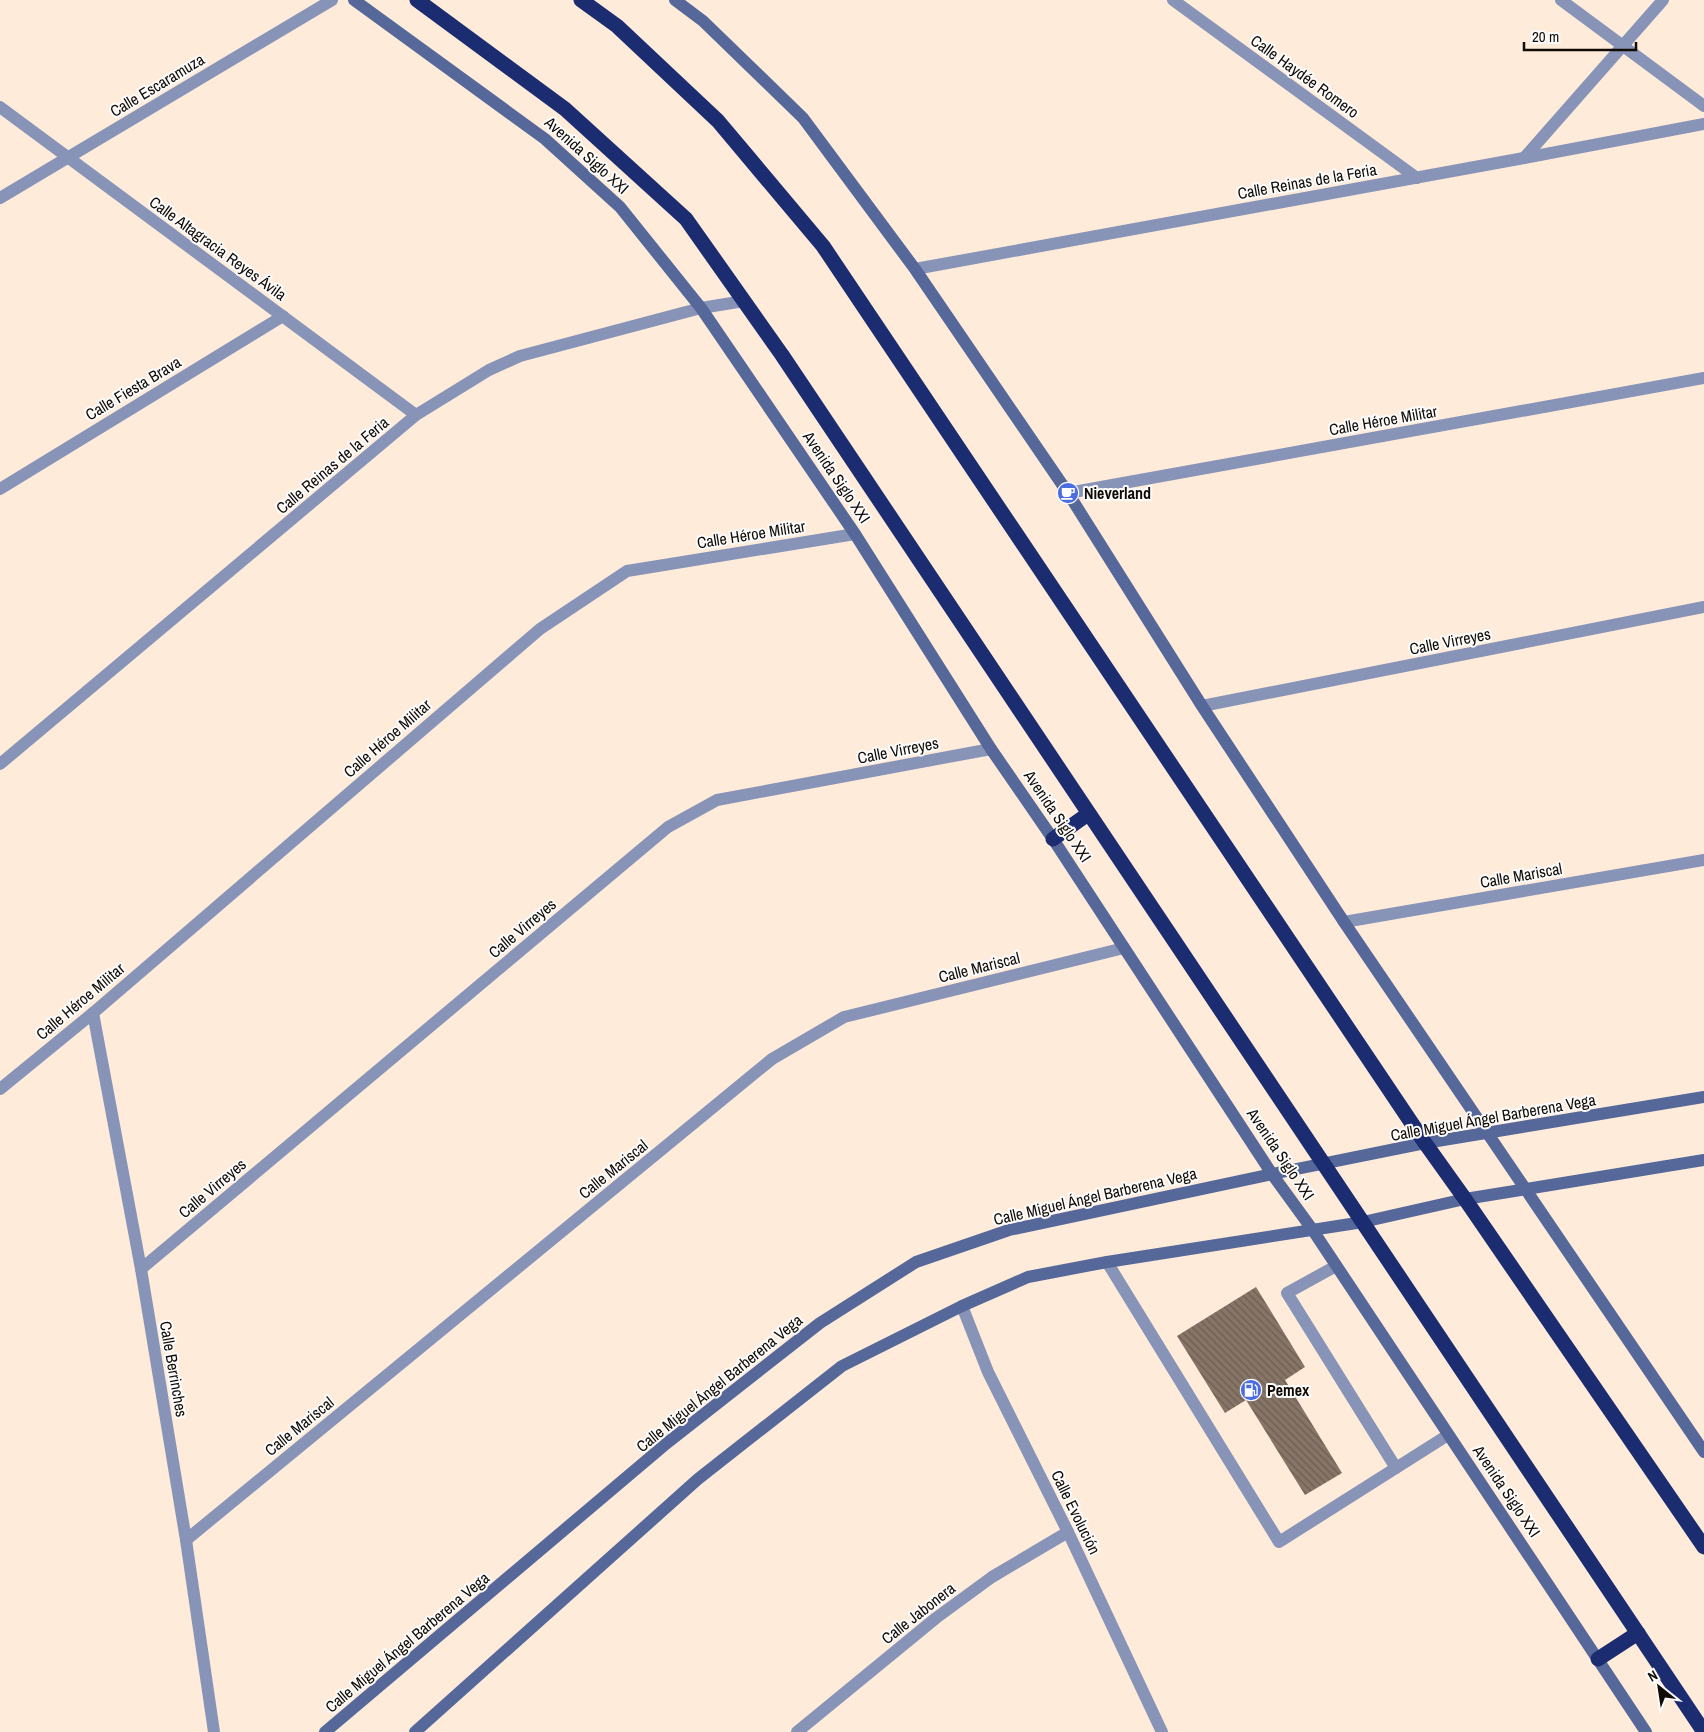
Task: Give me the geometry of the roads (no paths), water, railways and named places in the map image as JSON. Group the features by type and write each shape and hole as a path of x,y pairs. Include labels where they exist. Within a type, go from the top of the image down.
{"highway":[{"name":"Avenida Siglo XXI","path":"417,0 565,109 686,219 782,355 1704,1732"},
{"path":"581,0 617,26 718,121 823,246 1425,1144 1465,1199 1704,1547"},
{"path":"1053,839 1088,814"},
{"path":"1598,1659 1638,1633"}],"street":[{"name":"Calle Escaramuza","path":"0,198 332,0"},
{"name":"Avenida Siglo XXI","path":"354,0 545,139 620,207 701,308 855,534 991,749 1053,839 1272,1174 1312,1229 1646,1732"},
{"path":"675,0 704,21 803,118 915,269 1068,493 1202,706 1344,922 1704,1452"},
{"name":"Calle Haydée Romero","path":"1173,0 1418,178"},
{"path":"1561,0 1704,106"},
{"path":"1524,158 1664,0"},
{"name":"Calle Altagracia Reyes Ávila","path":"0,107 416,415"},
{"name":"Calle Reinas de la Feria","path":"915,269 1704,124"},
{"name":"Calle Reinas de la Feria","path":"0,764 416,415 489,370 520,356 701,308 744,301"},
{"name":"Calle Fiesta Brava","path":"0,489 283,316"},
{"name":"Calle Héroe Militar","path":"1068,493 1704,378"},
{"name":"Calle Héroe Militar","path":"0,1089 93,1013 540,629 627,571 855,534"},
{"name":"Calle Virreyes","path":"1202,706 1704,607"},
{"name":"Calle Virreyes","path":"140,1269 668,827 717,800 991,749"},
{"name":"Calle Mariscal","path":"1344,922 1704,860"},
{"name":"Calle Mariscal","path":"186,1540 772,1059 844,1017 1124,948"},
{"name":"Calle Berrinches","path":"93,1013 140,1269 186,1540 214,1732"},
{"name":"Calle Miguel Ángel Barberena Vega","path":"324,1732 667,1443 820,1323 916,1262 1008,1230 1272,1174 1486,1133 1704,1097"},
{"path":"416,1732 698,1479 842,1366 962,1306 1028,1277 1107,1262 1363,1222 1465,1199 1704,1160"},
{"path":"1107,1262 1279,1542 1448,1435"},
{"path":"1336,1266 1287,1293 1396,1468"},
{"name":"Calle Evolución","path":"962,1306 988,1372 1068,1532 1162,1732"},
{"name":"Calle Jabonera","path":"797,1732 936,1618 992,1577 1068,1532"}],"place":[{"name":"Nieverland","path":"1068,493"},
{"name":"Pemex","path":"1251,1390"}]}
